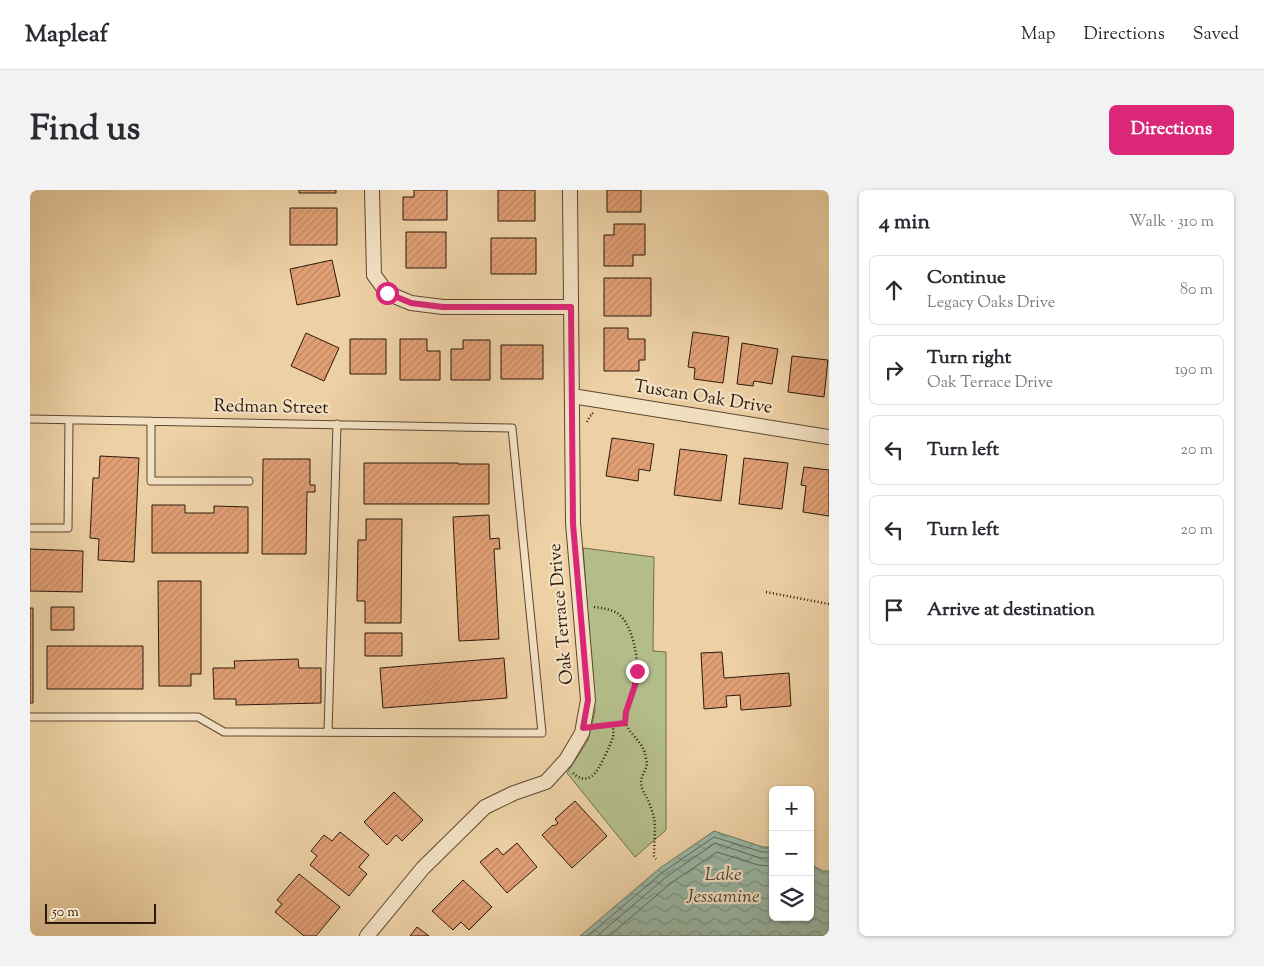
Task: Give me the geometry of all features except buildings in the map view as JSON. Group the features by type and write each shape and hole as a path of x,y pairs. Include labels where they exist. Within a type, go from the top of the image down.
{"street":[{"path":"372,190 374,275 387,293 411,303 443,307 571,307"},
{"name":"Oak Terrace Drive","path":"367,936 423,868 485,807 514,793 546,782 563,762 582,733 588,700 573,524 570,190"},
{"name":"Tuscan Oak Drive","path":"572,396 829,437"}],"lane":[{"name":"Redman Street","path":"30,420 512,428 542,733 328,732"},
{"path":"30,528 68,528 69,420"},
{"path":"151,421 151,481 249,481"},
{"path":"30,717 198,717 224,732 328,732 337,424"}],"path":[{"path":"587,425 588,420 593,414"},
{"path":"766,592 829,604"},
{"path":"591,606 610,610 618,614 625,621 632,638 636,654 637,671 625,723 640,742 647,764 640,781 655,821 654,856 656,859"},
{"path":"583,728 625,723"},
{"path":"563,762 578,778 586,779 591,777 600,767 613,736 613,724"}],"green space":[{"path":"583,548 654,557 653,651 666,652 666,830 635,857 567,773 588,740 595,711"}],"water":[{"name":"Lake Jessamine","path":"714,831 763,847 769,847 769,921 814,921 814,866 823,871 829,871 829,936 580,936 660,868"}],"route":[{"path":"387,293 411,303 443,307 571,307 573,524 588,700 583,728 625,723 627,706 635,685 637,671"}]}
